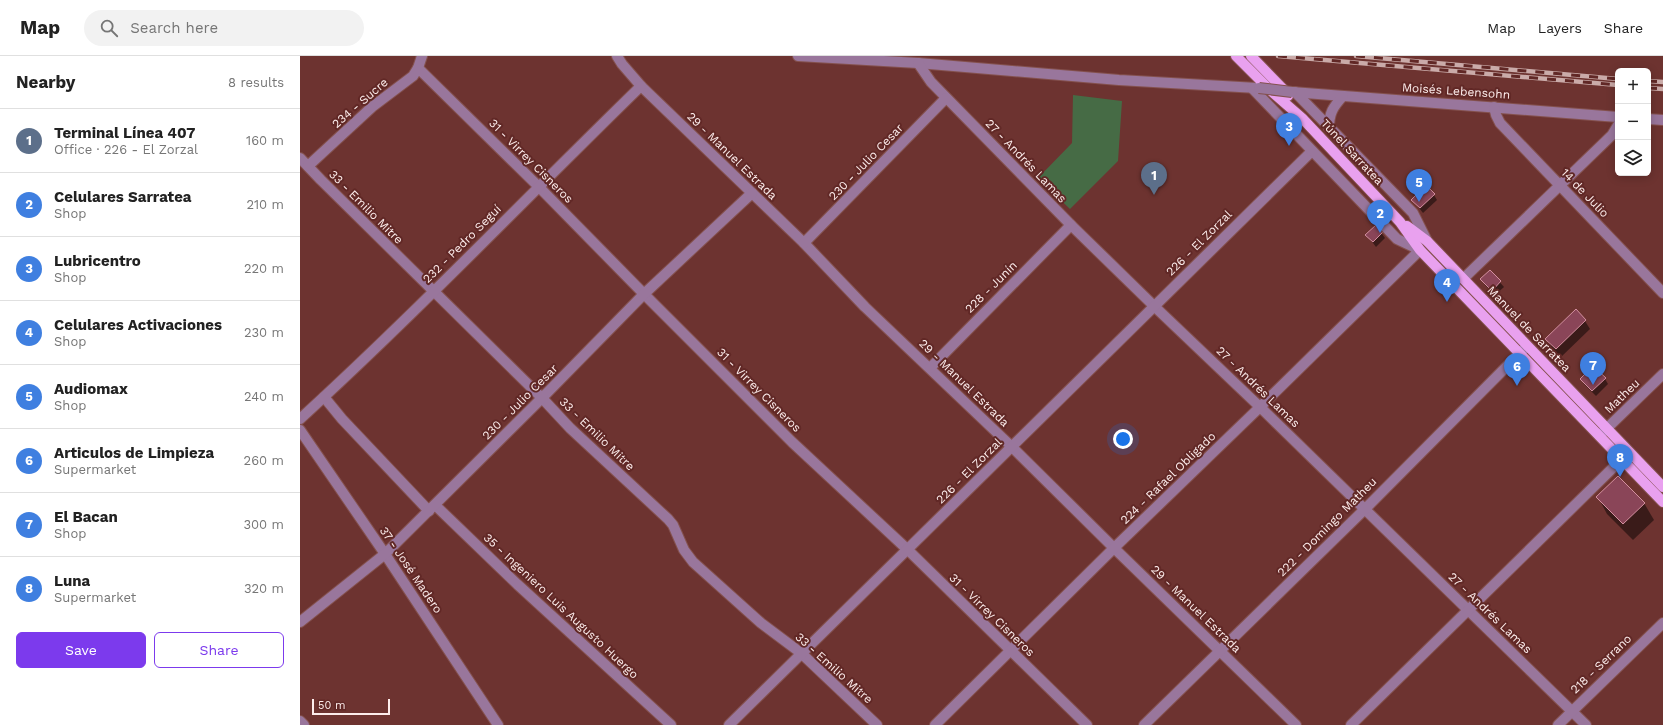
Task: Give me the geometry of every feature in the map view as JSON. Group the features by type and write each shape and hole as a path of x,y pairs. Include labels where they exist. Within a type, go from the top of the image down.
{"main road":[{"name":"Túnel Sarratea","path":"1236,56 1271,91 1302,118 1400,222"},
{"name":"Túnel Sarratea","path":"1251,56 1283,89 1302,118"},
{"name":"Manuel de Sarratea","path":"1400,222 1427,241 1527,346 1626,455 1663,487"},
{"path":"1400,222 1420,250 1519,354 1604,432"},
{"path":"1626,455 1663,502"}],"street":[{"name":"234 - Sucre","path":"308,166 372,107 413,76 418,68 422,56"},
{"name":"29 - Manuel Estrada","path":"617,56 641,86 804,243 865,307 1012,446 1114,548 1296,725"},
{"name":"Moisés Lebensohn","path":"798,56 918,63 1119,80 1255,88 1615,117"},
{"name":"27 - Andrés Lamas","path":"918,63 930,82 1071,225 1586,725"},
{"name":"31 - Virrey Cisneros","path":"418,68 538,186 792,442 908,550 1087,725"},
{"name":"232 - Pedro Seguí","path":"300,419 433,292 538,186 641,86"},
{"path":"1255,88 1312,151 1397,239 1420,250"},
{"name":"Manuel de Sarratea","path":"1294,92 1413,213 1427,241"},
{"path":"1329,128 1329,118 1331,112 1343,96"},
{"name":"230 - Julio Cesar","path":"804,243 946,98"},
{"name":"14 de Julio","path":"1494,107 1500,123 1663,293"},
{"path":"1651,119 1663,120"},
{"path":"1463,279 1612,135 1615,130"},
{"name":"226 - El Zorzal","path":"729,725 1312,151"},
{"name":"33 - Emilio Mitre","path":"300,158 433,292 542,398 570,428 668,519 673,525 684,550 693,562 761,623 801,653 876,725"},
{"name":"230 - Julio Cesar","path":"300,622 384,554 542,398 644,294 752,193"},
{"name":"228 - Junín","path":"930,368 1071,225"},
{"name":"224 - Rafael Obligado","path":"935,725 1114,548 1420,250"},
{"name":"222 - Domingo Matheu","path":"1144,725 1365,509 1527,346"},
{"name":"Matheu","path":"1604,432 1663,374"},
{"name":"35 - Ingeniero Luis Augusto Huergo","path":"324,397 342,419 432,508 671,725"},
{"name":"37 - José Madero","path":"300,430 498,725"},
{"path":"1351,725 1626,455"},
{"name":"218 - Serrano","path":"1558,725 1663,623"},
{"path":"300,721 304,725"}],"green space":[{"path":"1073,95 1122,101 1118,161 1070,209 1038,178 1072,143"}],"building":[{"path":"1426,185 1435,194 1420,208 1411,200"},
{"path":"1376,225 1383,232 1373,242 1365,235"},
{"path":"1490,270 1501,281 1492,291 1480,279"},
{"path":"1576,309 1586,320 1556,349 1545,339"},
{"path":"1593,366 1606,378 1592,391 1580,379"},
{"path":"1618,476 1645,503 1623,524 1596,497"}],"railway":[{"path":"1278,56 1615,85"},
{"path":"1356,56 1615,79"},
{"path":"1651,81 1663,82"},
{"path":"1651,88 1663,89"}],"place":[{"name":"Lubricentro","path":"1289,146"},
{"name":"Terminal Línea 407","path":"1154,195"},
{"name":"Audiomax","path":"1419,202"},
{"name":"Celulares Sarratea","path":"1380,233"},
{"name":"Celulares Activaciones","path":"1447,302"},
{"name":"El Bacan","path":"1593,385"},
{"name":"Articulos de Limpieza","path":"1517,386"},
{"name":"Luna","path":"1620,477"}]}
